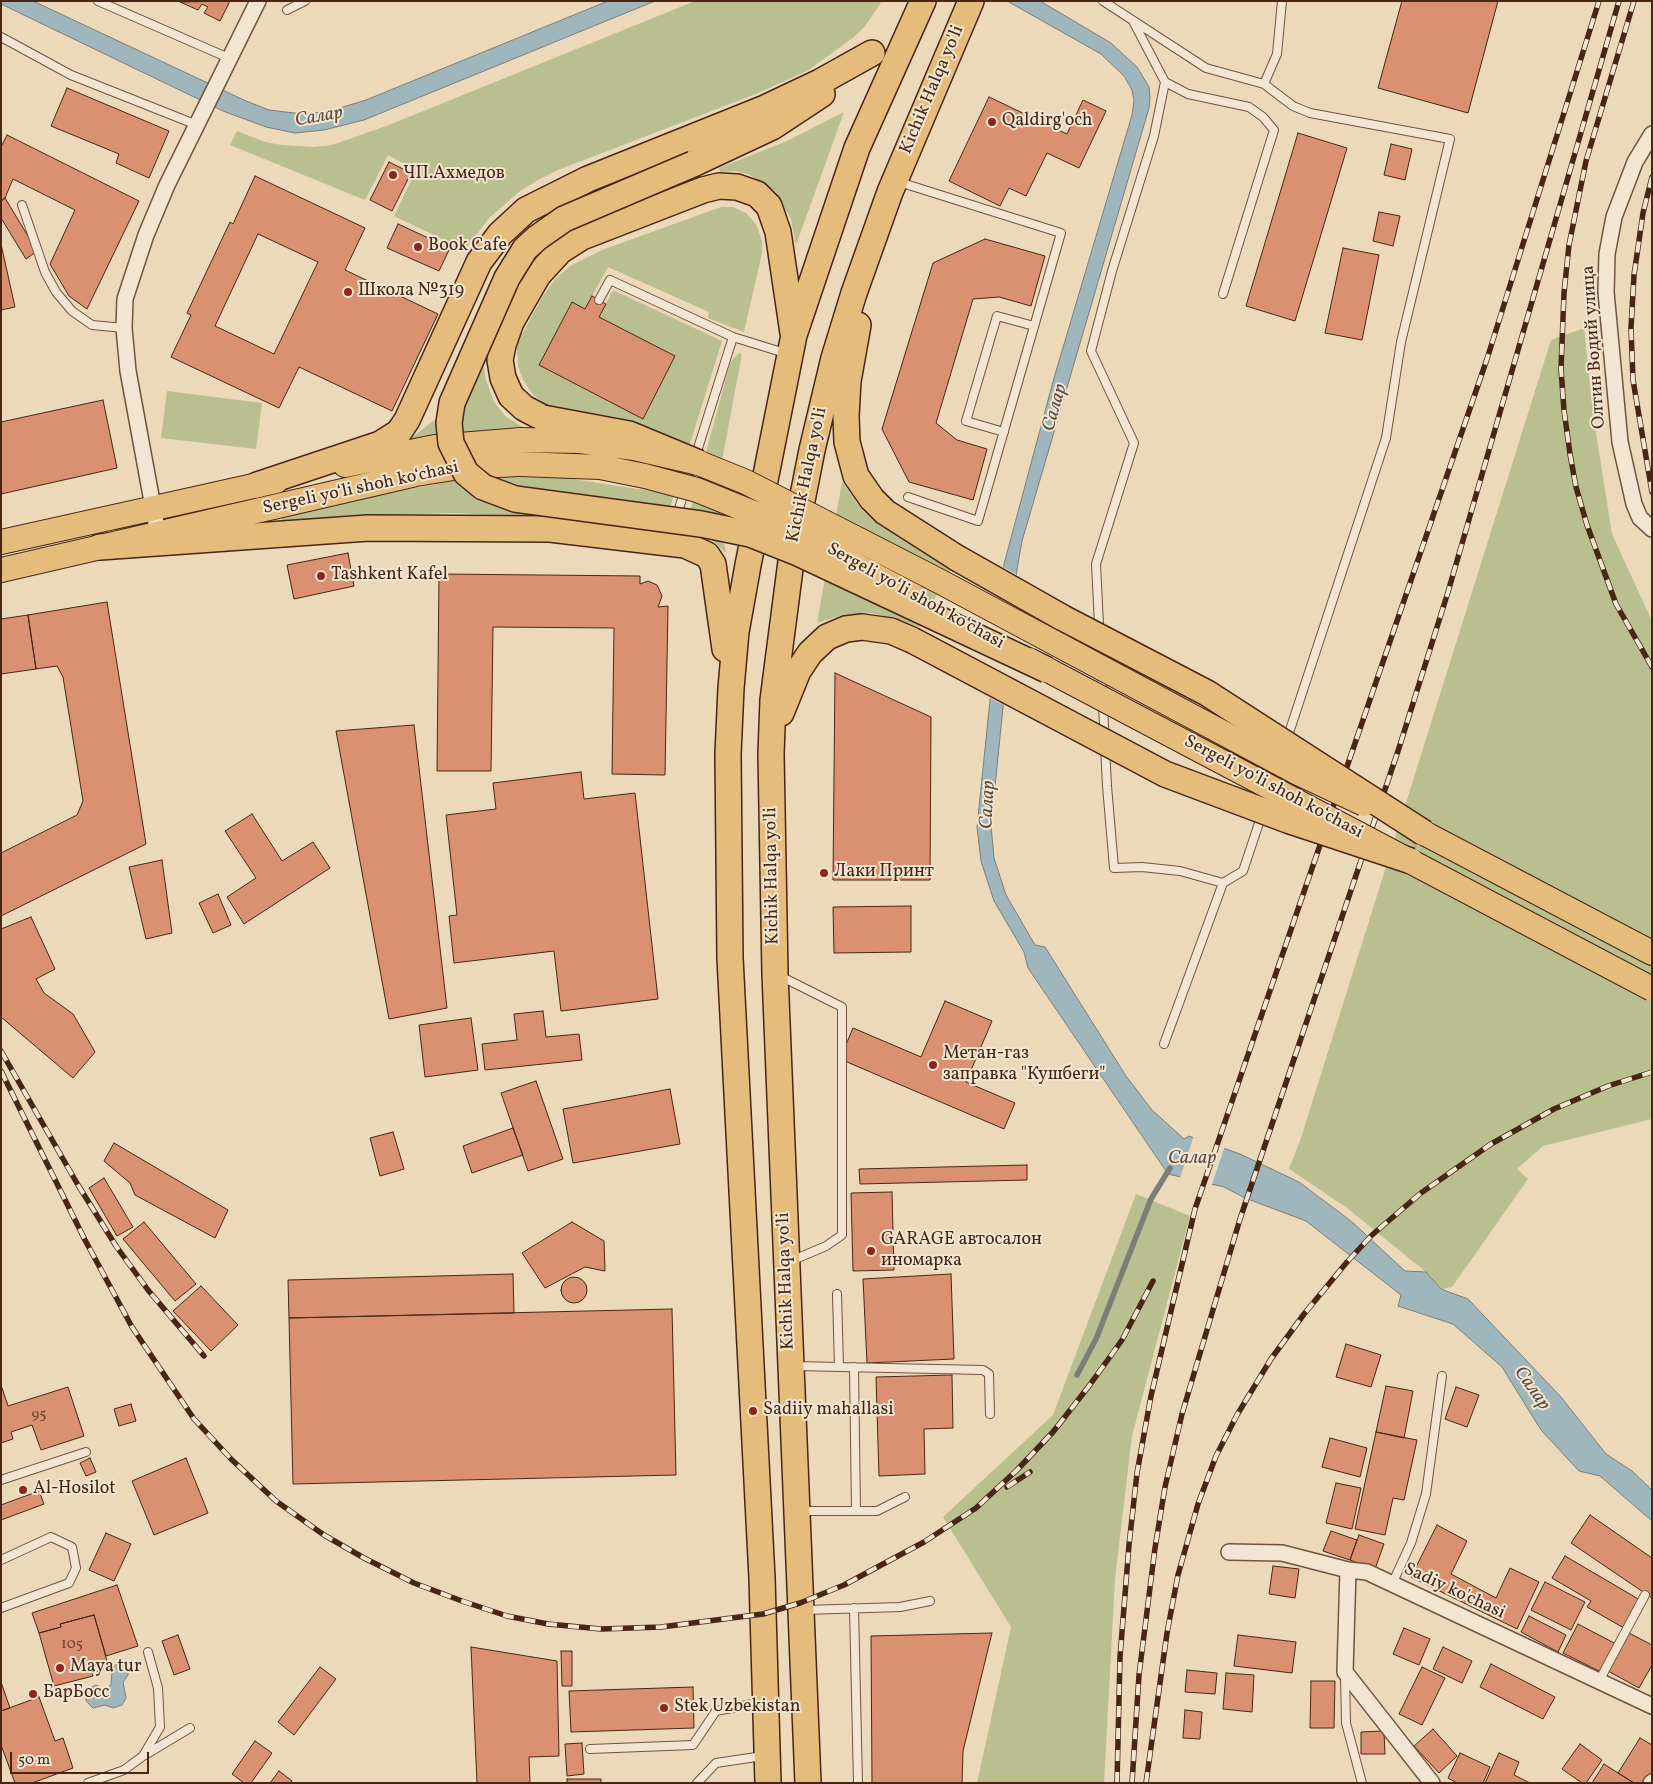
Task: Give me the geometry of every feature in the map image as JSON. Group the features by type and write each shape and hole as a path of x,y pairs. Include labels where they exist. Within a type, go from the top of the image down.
{"highway":[{"name":"Kichik Halqa yo'li","path":"808,1783 776,974 771,754 773,700 785,596 812,450 834,358 894,181 971,1"},
{"path":"920,6 872,53 791,116 760,133 693,164 558,223 536,238 515,263 487,321 452,403 449,423 451,443 466,473 483,487 515,499 701,524 750,534 798,553 1047,670"},
{"path":"768,1783 730,958 728,754 731,688 736,632 792,345 857,148 920,6"},
{"path":"257,485 380,444 399,432 407,420 479,262 500,234 526,210 588,179 772,105 820,82 872,53"},
{"path":"699,463 629,434 543,418 524,408 511,396 503,378 500,360 502,345 511,322 538,274 560,251 582,237 703,190 719,186 738,187 757,194 769,206 778,232 792,345"},
{"path":"877,227 848,381 846,416 850,455 861,484 878,506 908,529 957,558 1063,618 1207,693 1424,833"},
{"path":"100,547 368,528 550,529 666,534 708,555 713,564 731,688"},
{"path":"771,754 789,689 804,662 821,641 846,629 862,627 891,631 912,640 1165,774 1290,821 1411,861"},
{"path":"750,1367 791,1366"}],"main road":[{"name":"Sergeli yo‘li shoh ko‘chasi","path":"1,542 412,450 458,444 555,439 606,444 699,463 746,482 788,503 1298,773 1424,833 1652,953"},
{"name":"Sergeli yo‘li shoh ko‘chasi","path":"1,570 438,470 519,464 577,465 624,471 669,482 719,498 766,518 840,555 1047,670 1652,989"}],"street":[{"path":"158,534 128,371 124,328 125,298 137,261 167,186 258,1"},
{"name":"Олтин Водий улица","path":"1652,134 1635,162 1614,217 1608,254 1606,292 1620,442 1634,504 1640,518 1652,529"},
{"name":"Sadiy ko'chasi","path":"1229,1552 1282,1553 1348,1570 1367,1572 1652,1706"},
{"path":"1348,1570 1345,1672 1432,1783"}],"lane":[{"path":"98,1 231,58"},
{"path":"287,10 305,1"},
{"path":"1103,1 1206,68 1264,84 1292,106 1310,113 1450,139 1401,342 1386,438 1283,749"},
{"path":"1264,84 1277,54 1282,1"},
{"path":"1133,21 1164,82 1188,94 1249,107 1263,117 1274,130 1223,294"},
{"path":"1,38 72,75 197,126"},
{"path":"1164,82 1154,136 1112,271 1091,351 1134,443 1096,564 1107,786 1114,868 1142,867 1180,871 1223,883"},
{"path":"894,181 1061,234 978,521 908,497"},
{"path":"22,205 45,272 56,292 67,305 92,325 124,328"},
{"path":"599,300 610,280 733,336 792,345"},
{"path":"1004,432 966,421 997,316 1034,326"},
{"path":"666,534 733,336"},
{"path":"1277,768 1280,758"},
{"path":"1268,796 1274,777"},
{"path":"1164,1044 1223,883 1243,871 1265,805"},
{"path":"776,974 842,1007 842,1235 826,1246 787,1262"},
{"path":"836,1294 839,1366"},
{"path":"791,1366 983,1370 989,1374 990,1414"},
{"path":"854,1367 856,1511"},
{"path":"1392,1584 1411,1543 1426,1494 1442,1376"},
{"path":"1,1480 86,1452"},
{"path":"796,1511 877,1511 905,1498"},
{"path":"1,1560 51,1537 72,1547 76,1568 69,1583 1,1608"},
{"path":"1599,1681 1645,1595"},
{"path":"800,1610 900,1607 930,1601"},
{"path":"854,1608 858,1783"},
{"path":"143,1756 160,1727 161,1717 158,1688 148,1652"},
{"path":"1345,1672 1346,1723 1362,1783"},
{"path":"590,1749 693,1745 716,1711 765,1702"},
{"path":"88,1783 124,1770 143,1756 190,1728"},
{"path":"696,1783 716,1763 767,1755"}],"green space":[{"path":"695,1 882,1 865,26 854,37 807,71 756,94 558,170 538,180 520,191 489,218 465,250 394,216 416,170 388,155 365,200 230,145 237,131 265,142 282,145 314,147 332,145 389,125"},
{"path":"844,112 796,245 791,219 775,191 748,174 735,171 720,172 719,168 787,141"},
{"path":"721,207 733,207 746,213 756,224 762,241 762,253 744,332 708,318 709,312 608,267 585,309 571,303 539,365 643,418 675,356 599,317 613,290 722,341 663,530 587,521 457,513 373,515 282,522 281,517 325,505 453,481 492,477 566,478 651,491 667,436 645,426 616,417 555,407 544,403 533,395 522,378 518,366 517,348 521,336 543,296 555,279 570,266 602,250"},
{"path":"1584,328 1593,414 1612,534 1652,621 1652,1119 1543,1146 1517,1169 1528,1179 1452,1287 1442,1289 1426,1272 1347,1208 1289,1169 1301,1138 1551,340"},
{"path":"739,353 742,354 718,482 722,537 727,554 711,539 684,534 729,367 732,360"},
{"path":"483,361 486,380 494,402 506,417 523,427 406,442 437,418"},
{"path":"167,391 262,403 256,449 161,438"},
{"path":"842,482 863,511 877,523 951,569 919,627 871,613 843,615 817,623"},
{"path":"1136,1194 1190,1216 1132,1436 1115,1579 1104,1783 977,1783 1011,1627 943,1517 1053,1415"}],"water":[{"name":"Салар","path":"1,1 33,1 246,101 269,110 303,114 330,111 366,100 608,1 655,1 364,120 324,130 295,133 266,127 223,111 1,4"},
{"name":"Салар","path":"1007,1 1040,1 1111,43 1137,67 1149,87 1150,98 1149,108 1022,541 1017,569 991,826 994,858 1006,895 1035,945 1045,947 1126,1076 1152,1110 1184,1139 1189,1136 1240,1154 1299,1182 1351,1221 1405,1271 1426,1272 1441,1289 1468,1299 1561,1397 1606,1454 1632,1471 1652,1490 1652,1521 1600,1476 1579,1471 1541,1430 1502,1367 1453,1324 1398,1306 1401,1295 1306,1221 1245,1198 1224,1187 1168,1174 1028,968 1024,952 994,901 981,861 977,827 1004,564 1054,378 1132,115 1134,100 1132,90 1124,76 1101,54"},
{"path":"124,1663 128,1666 128,1675 123,1682 126,1698 122,1705 113,1708 105,1705 93,1708 86,1701 86,1694 90,1688 96,1685 107,1690 111,1684 115,1665"}],"pier":[{"path":"1001,566 1019,576 1006,706 988,697"},
{"path":"1194,1135 1225,1146 1211,1187 1179,1181"}],"building":[{"path":"230,1 220,21 204,13 208,7 202,4 198,10 180,2"},
{"path":"1402,1 1498,1 1468,113 1378,88"},
{"path":"67,88 169,131 149,178 116,163 119,154 51,126"},
{"path":"989,97 1067,134 1083,100 1106,111 1079,168 1047,153 1026,196 1009,188 1000,206 949,181"},
{"path":"1298,133 1347,148 1295,321 1246,306"},
{"path":"7,135 139,201 87,309 69,296 50,264 75,210 13,179 5,198 1,201 1,147"},
{"path":"1391,144 1412,149 1405,180 1384,175"},
{"path":"389,162 411,173 392,211 370,200"},
{"name":"Школа №319","path":"255,176 365,228 345,270 438,314 392,411 299,367 279,408 171,357 191,315 187,313 230,222 233,224","holes":["258,234 318,262 274,354 215,326"]},
{"path":"5,198 37,251 26,259 1,218 1,201"},
{"path":"1379,212 1400,216 1393,246 1373,241"},
{"path":"398,224 450,248 439,271 387,248"},
{"path":"985,239 1045,256 1031,306 999,297 973,299 936,423 957,440 987,449 973,500 909,482 882,429 933,263"},
{"path":"1,244 15,307 1,310"},
{"path":"1343,248 1379,255 1362,340 1325,333"},
{"path":"592,296 606,304 599,317 675,356 643,419 539,365 572,302 585,309"},
{"path":"103,400 117,468 1,494 1,422"},
{"name":"Tashkent Kafel","path":"348,553 354,586 294,599 287,565"},
{"path":"439,574 640,576 640,584 648,581 657,585 662,596 658,607 668,606 665,775 612,774 614,628 493,627 491,771 437,771"},
{"path":"107,602 146,844 1,916 1,853 77,815 83,801 63,677 57,666 36,669 28,615"},
{"path":"28,615 36,669 1,674 1,619"},
{"path":"835,673 931,717 930,880 833,880"},
{"path":"414,725 447,1008 389,1019 336,731"},
{"path":"581,772 584,799 635,793 658,999 561,1011 554,951 454,963 449,916 457,915 446,815 496,809 493,783"},
{"path":"252,814 282,861 313,842 330,868 244,924 227,897 256,878 225,831"},
{"path":"162,860 172,933 146,939 129,867"},
{"path":"218,894 231,925 213,933 199,903"},
{"path":"911,906 911,952 834,953 833,907"},
{"path":"31,917 55,969 36,979 44,993 73,1014 95,1052 73,1078 1,1017 1,929"},
{"path":"945,1001 992,1021 966,1082 1015,1103 1004,1129 840,1059 853,1028 921,1057"},
{"path":"543,1011 546,1037 579,1034 582,1060 485,1070 482,1044 517,1040 514,1014"},
{"path":"471,1018 478,1070 425,1077 419,1025"},
{"path":"536,1081 563,1159 528,1171 501,1093"},
{"path":"670,1089 680,1144 573,1163 563,1109"},
{"path":"513,1128 523,1155 472,1173 463,1146"},
{"path":"393,1132 404,1169 380,1176 370,1138"},
{"path":"114,1143 228,1210 215,1238 135,1195 130,1183 104,1161"},
{"path":"1027,1165 1027,1180 860,1184 859,1169"},
{"path":"104,1178 133,1227 117,1236 89,1188"},
{"path":"892,1192 894,1270 853,1271 851,1193"},
{"path":"144,1222 196,1284 175,1301 123,1239"},
{"path":"572,1222 604,1241 605,1271 585,1267 545,1288 522,1253"},
{"path":"513,1274 514,1313 289,1318 288,1280"},
{"path":"951,1274 954,1359 867,1363 863,1279"},
{"path":"574,1277 583,1281 587,1290 583,1299 574,1303 565,1299 561,1290 565,1281"},
{"path":"201,1286 238,1325 211,1351 173,1311"},
{"path":"672,1309 676,1475 293,1484 289,1318"},
{"path":"1346,1344 1381,1355 1371,1387 1336,1377"},
{"path":"952,1375 953,1428 924,1429 925,1474 879,1476 876,1377"},
{"path":"1,1385 8,1406 68,1387 84,1436 41,1450 32,1425 11,1432 13,1439 1,1443"},
{"path":"1386,1386 1413,1391 1404,1438 1376,1432"},
{"path":"1456,1387 1479,1395 1467,1427 1445,1419"},
{"path":"131,1404 136,1421 119,1426 114,1409"},
{"path":"1376,1432 1417,1440 1404,1500 1393,1498 1385,1535 1355,1529"},
{"path":"1330,1438 1367,1448 1360,1477 1322,1467"},
{"path":"90,1458 96,1472 86,1476 80,1463"},
{"path":"186,1458 208,1513 154,1535 132,1481"},
{"path":"1336,1483 1361,1488 1352,1529 1326,1523"},
{"path":"39,1491 44,1504 1,1520 1,1505"},
{"path":"1590,1515 1652,1558 1652,1598 1571,1543"},
{"path":"1437,1525 1467,1541 1451,1574 1496,1598 1510,1568 1539,1582 1517,1629 1411,1577"},
{"path":"1331,1531 1357,1540 1350,1560 1323,1551"},
{"path":"106,1533 131,1544 114,1581 89,1570"},
{"path":"1359,1535 1384,1544 1375,1569 1350,1560"},
{"path":"1565,1556 1640,1600 1624,1628 1587,1607 1591,1601 1552,1578"},
{"path":"1273,1566 1299,1569 1295,1598 1269,1594"},
{"path":"1545,1582 1585,1602 1571,1630 1531,1610"},
{"path":"117,1585 138,1646 106,1656 94,1615 60,1624 61,1627 39,1633 32,1613"},
{"path":"94,1615 109,1668 92,1673 93,1676 54,1686 39,1633 61,1627 60,1624"},
{"path":"1529,1616 1566,1635 1558,1652 1521,1632"},
{"path":"1578,1624 1616,1644 1601,1672 1563,1653"},
{"path":"1404,1628 1430,1639 1419,1665 1393,1654"},
{"path":"992,1633 963,1751 962,1783 872,1783 871,1636"},
{"path":"1629,1633 1652,1645 1652,1665 1639,1688 1608,1671"},
{"path":"178,1635 190,1669 174,1675 162,1641"},
{"path":"1238,1635 1296,1642 1292,1673 1234,1666"},
{"path":"471,1647 557,1661 559,1756 529,1757 530,1783 477,1783"},
{"path":"1443,1647 1472,1661 1462,1683 1433,1669"},
{"path":"561,1651 572,1651 572,1686 562,1686"},
{"path":"1491,1664 1555,1697 1543,1719 1480,1687"},
{"path":"320,1667 336,1679 294,1735 278,1722"},
{"path":"1422,1667 1445,1678 1422,1725 1399,1714"},
{"path":"1187,1670 1217,1673 1215,1694 1185,1692"},
{"path":"1226,1673 1254,1675 1252,1712 1223,1709"},
{"path":"1311,1681 1335,1681 1334,1728 1310,1728"},
{"path":"1,1682 10,1708 1,1711"},
{"path":"693,1687 694,1728 571,1732 569,1691"},
{"path":"39,1697 55,1741 63,1738 73,1768 32,1783 15,1783 1,1745 1,1711"},
{"path":"1185,1710 1202,1712 1200,1739 1183,1738"},
{"path":"1433,1729 1457,1756 1439,1773 1414,1746"},
{"path":"1384,1731 1385,1754 1361,1754 1361,1732"},
{"path":"1640,1738 1652,1745 1652,1772 1645,1783 1634,1783 1618,1773"},
{"path":"255,1741 272,1753 251,1783 244,1783 232,1774"},
{"path":"582,1743 584,1774 567,1776 565,1744"},
{"path":"1580,1744 1602,1760 1586,1783 1582,1783 1562,1769"},
{"path":"1460,1753 1490,1767 1483,1783 1457,1783 1448,1778"},
{"path":"1499,1753 1519,1762 1514,1775 1530,1783 1485,1783"},
{"path":"1604,1764 1618,1773 1634,1783 1592,1783"},
{"path":"279,1771 292,1781 291,1783 270,1783"},
{"path":"567,1779 601,1779 601,1783 567,1783"}],"waterway":[{"path":"1077,1375 1096,1339 1151,1199 1170,1168"}],"railway":[{"path":"1117,1783 1120,1657 1137,1473 1151,1396 1195,1209 1487,359 1599,1"},
{"path":"1132,1783 1139,1675 1155,1548 1165,1487 1182,1414 1240,1219 1399,748 1448,592 1619,1"},
{"path":"1634,1 1586,161 1569,245 1564,293 1561,369 1570,454 1576,487 1587,525 1616,604 1652,667"},
{"path":"1652,177 1643,213 1634,275 1631,328 1633,380 1652,492"},
{"path":"1,1051 78,1185 116,1246 148,1290 204,1356"},
{"path":"1,1071 85,1240 132,1327 194,1419 231,1459 276,1501 324,1535 364,1558 414,1583 462,1601 507,1616 548,1624 601,1629 661,1627 763,1614 800,1603 844,1585 924,1542 976,1508 1017,1470 1053,1432 1122,1340 1153,1281"},
{"path":"1146,1783 1167,1633 1178,1575 1198,1504 1216,1456 1237,1415 1271,1359 1304,1314 1347,1262 1372,1235 1421,1193 1491,1144 1554,1109 1608,1086 1652,1072"},
{"path":"1007,1487 1030,1472"}],"place":[{"name":"Qaldirg'och","path":"992,122"},
{"name":"ЧП.Ахмедов","path":"393,175"},
{"name":"Book Cafe","path":"418,247"},
{"name":"Школа №319","path":"348,292"},
{"name":"Tashkent Kafel","path":"321,576"},
{"name":"Лаки Принт","path":"824,873"},
{"name":"Метан-газ заправка \"Кушбеги\"","path":"933,1065"},
{"name":"GARAGE автосалон иномарка","path":"871,1251"},
{"name":"Sadiiy mahallasi","path":"753,1411"},
{"name":"Al-Hosilot","path":"23,1490"},
{"name":"Maya tur","path":"60,1668"},
{"name":"БарБосс","path":"33,1694"},
{"name":"Stek Uzbekistan","path":"664,1708"}]}
